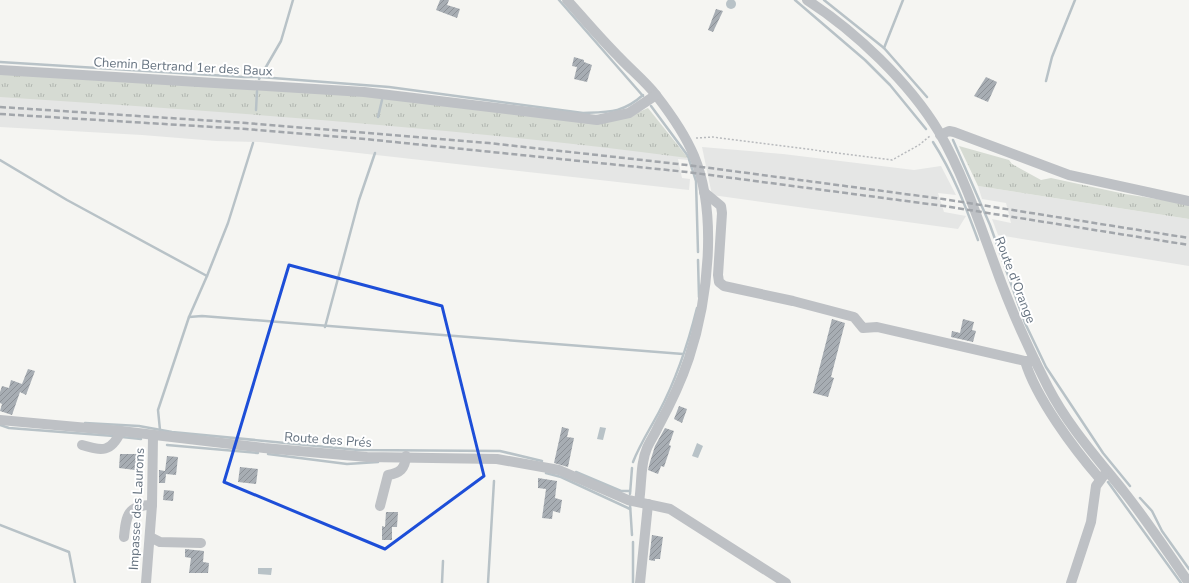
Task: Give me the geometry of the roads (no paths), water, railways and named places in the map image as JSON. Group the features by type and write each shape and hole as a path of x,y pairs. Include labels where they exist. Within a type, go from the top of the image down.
{"street":[{"path":"567,0 656,95 686,140 700,174 704,192 707,229 706,289 700,324 688,360 674,394 646,448 642,464 644,502 640,583"},
{"name":"Route d'Orange","path":"807,0 845,29 884,65 911,95 939,133 955,163 978,215 1030,361 1076,430 1126,494 1189,583"},
{"name":"Chemin Bertrand 1er des Baux","path":"0,70 364,92 597,120 629,112 656,95"},
{"path":"939,133 949,131 954,132 1069,175 1189,201"},
{"path":"704,192 721,206 722,213 718,275 719,282 724,286 793,301 854,317 863,328 877,327 1030,361 1030,377 1068,438 1100,479"},
{"name":"Route des Prés","path":"0,420 359,456 497,459 559,470 628,500 644,502 670,509 786,583"},
{"path":"82,445 100,450 109,447 117,440 121,431"},
{"name":"Impasse des Laurons","path":"146,583 152,505 153,436"},
{"path":"380,506 388,476 398,473 405,465 406,456"},
{"path":"1071,583 1091,522 1094,498 1100,479 1108,472"},
{"path":"124,537 126,518 131,510 143,505 152,505"},
{"path":"150,537 166,543 201,543"}],"waterway":[{"path":"259,79 281,41 293,0"},
{"path":"559,0 643,96"},
{"path":"795,0 865,60 890,85 926,129"},
{"path":"824,0 884,48 927,97"},
{"path":"884,48 903,0"},
{"path":"1046,81 1052,57 1075,0"},
{"path":"0,62 260,77 389,87 583,113 608,112 622,108 636,101 643,95"},
{"path":"256,110 257,91"},
{"path":"378,117 382,100"},
{"path":"651,106 688,156 696,181 698,252"},
{"path":"953,140 990,225 1025,323 1046,367 1103,453 1130,486"},
{"path":"933,142 953,177 978,240"},
{"path":"207,276 228,223 253,143"},
{"path":"325,327 359,200 375,153"},
{"path":"0,160 67,200 207,276 189,317 158,410 160,430"},
{"path":"698,260 699,297"},
{"path":"633,462 676,375 686,348 697,308"},
{"path":"189,317 202,316 683,354"},
{"path":"85,423 139,426 172,432 358,450 500,451 542,461"},
{"path":"0,425 9,428 114,436"},
{"path":"122,437 141,439"},
{"path":"167,445 258,453"},
{"path":"268,454 347,464 378,462"},
{"path":"630,494 632,468"},
{"path":"576,472 621,491 630,491"},
{"path":"546,473 561,477 630,509"},
{"path":"488,583 494,481"},
{"path":"1108,482 1181,583"},
{"path":"1140,498 1152,511 1162,531 1189,569"},
{"path":"630,504 632,535"},
{"path":"0,525 69,552 75,583"},
{"path":"633,542 633,583"},
{"path":"442,583 443,561"}],"railway":[{"path":"0,107 246,123 489,143 687,165 943,199 1189,238"},
{"path":"0,114 246,129 365,139 687,172 944,206 1189,245"}]}
